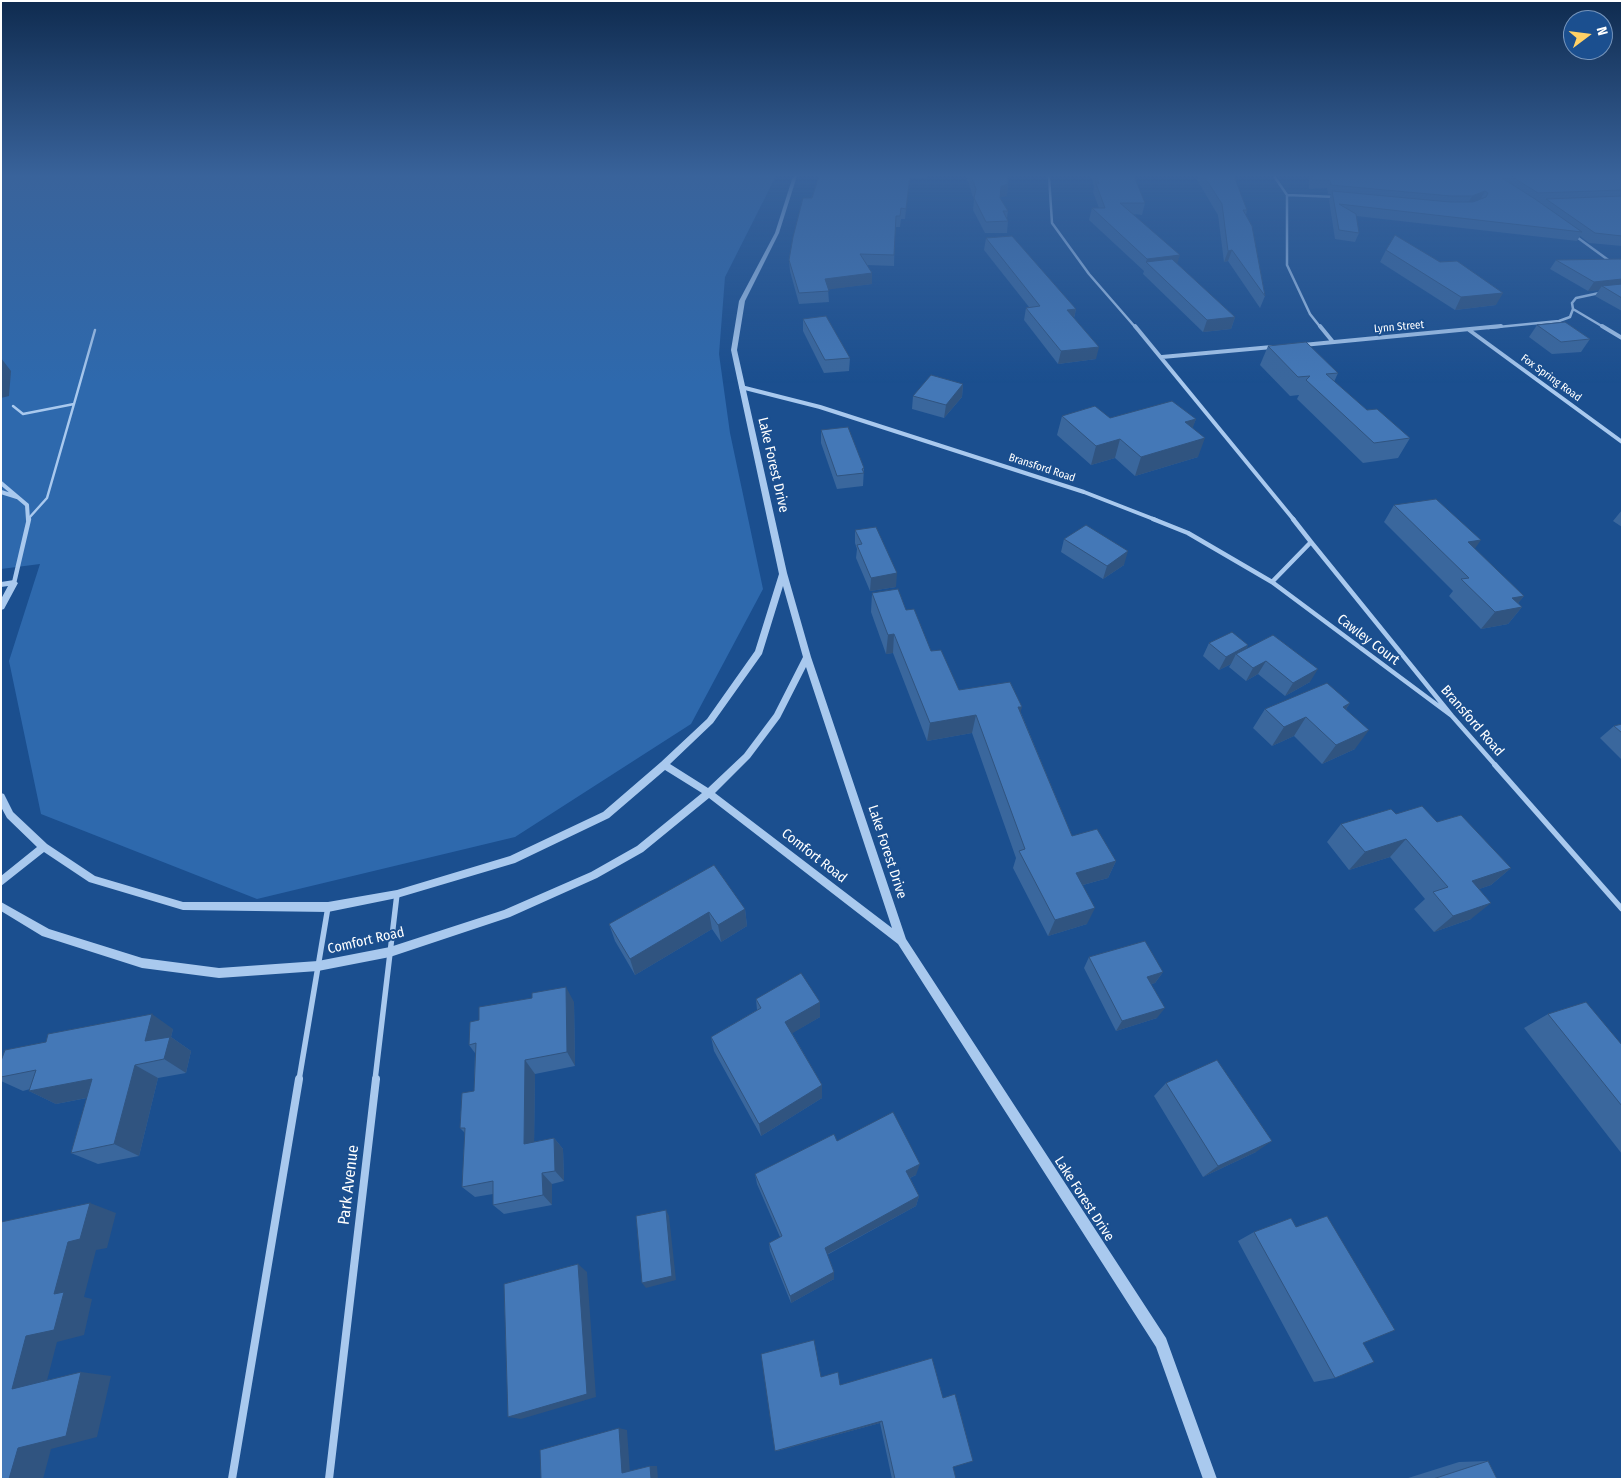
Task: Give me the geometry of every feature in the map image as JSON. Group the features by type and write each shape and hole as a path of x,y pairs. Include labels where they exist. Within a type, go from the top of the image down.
{"street":[{"name":"Lake Forest Drive","path":"771,245 742,301 734,350 741,388 784,573 807,657 902,941 1161,1343 1210,1479"},
{"name":"Bransford Road","path":"1068,245 1089,274 1162,357 1452,716 1622,909"},
{"path":"1287,245 1287,265 1310,314 1333,342"},
{"path":"1588,245 1622,270"},
{"name":"Lynn Street","path":"1295,346 1559,321 1570,317 1573,310 1572,303 1576,298 1612,291"},
{"path":"1573,310 1622,338"},
{"name":"Fox Spring Road","path":"1468,329 1622,442"},
{"path":"1162,357 1276,347"},
{"name":"Bransford Road","path":"741,388 820,407 1084,492 1188,533 1272,582"},
{"path":"1,483 27,505 29,518 14,583 1,608"},
{"path":"1,492 20,498"},
{"path":"1272,582 1310,542"},
{"path":"1,797 10,816 44,847 92,879 183,906 328,907 397,894 512,860 606,815 710,722 759,652 784,573"},
{"name":"Cawley Court","path":"1272,582 1452,716"},
{"path":"1,585 14,583"},
{"name":"Comfort Road","path":"1,906 46,932 142,963 219,973 318,966 390,952 506,914 594,875 640,849 709,793 747,756 778,716 807,657"},
{"name":"Comfort Road","path":"664,765 709,793 902,941"},
{"path":"1,882 44,847"},
{"name":"Park Avenue","path":"329,1479 397,894"},
{"path":"232,1479 328,907"}],"lane":[{"path":"29,518 47,498 95,330"},
{"path":"13,406 23,414 74,404"}],"shaded area":[{"path":"1,245 741,245 725,277 719,354 730,433 763,589 691,724 515,837 257,899 41,814 9,661 40,564 1,569"}],"building":[{"path":"792,245 895,245 894,255 860,254 872,273 825,279 829,291 799,293 789,260"},
{"path":"992,245 1020,245 1076,309 1067,310 1099,347 1061,351 1026,308 1040,306"},
{"path":"1132,245 1169,245 1180,255 1147,259"},
{"path":"1227,245 1256,245 1265,296 1232,250 1228,251"},
{"path":"1389,245 1412,245 1440,262 1457,261 1503,293 1461,297 1386,250"},
{"path":"1172,259 1235,317 1207,320 1146,262"},
{"path":"1622,259 1622,279 1594,282 1556,260"},
{"path":"1622,284 1622,298 1602,286"},
{"path":"826,316 850,358 825,360 803,319"},
{"path":"1565,322 1590,339 1561,342 1537,325"},
{"path":"1306,342 1338,373 1326,374 1367,410 1377,409 1410,438 1374,443 1306,380 1310,376 1298,377 1268,346"},
{"path":"931,375 963,384 946,405 913,396"},
{"path":"1172,401 1196,419 1185,422 1205,438 1141,457 1120,439 1096,446 1062,416 1095,406 1110,418"},
{"path":"848,427 864,468 862,469 864,473 837,476 821,430"},
{"path":"1436,499 1481,540 1468,542 1524,596 1512,598 1522,607 1495,612 1461,579 1469,578 1394,505"},
{"path":"1086,525 1128,551 1107,566 1064,539"},
{"path":"876,527 897,573 871,578 857,545 862,544 855,530"},
{"path":"898,589 906,610 914,609 931,651 941,650 959,690 1010,682 1022,707 1018,707 1072,836 1097,829 1116,861 1076,873 1095,908 1055,920 1019,851 1025,849 976,715 930,723 894,634 888,635 872,593"},
{"path":"1232,632 1248,645 1226,657 1209,643"},
{"path":"1273,635 1318,669 1293,683 1266,661 1253,668 1236,654"},
{"path":"1327,683 1350,703 1343,707 1369,730 1336,745 1306,717 1284,727 1265,709"},
{"path":"1622,724 1622,733 1614,726"},
{"path":"1422,806 1437,822 1461,815 1511,868 1472,881 1491,903 1453,916 1433,892 1448,887 1406,839 1365,852 1341,824 1391,809 1396,814"},
{"path":"714,865 745,909 718,925 709,912 630,959 609,924"},
{"path":"1145,941 1163,972 1147,977 1165,1008 1122,1021 1089,957"},
{"path":"801,973 820,1002 785,1022 822,1085 759,1124 711,1037 761,1008 756,999"},
{"path":"566,987 567,1052 525,1060 524,1144 554,1138 555,1171 542,1173 543,1195 493,1205 493,1181 462,1187 465,1128 460,1128 462,1093 474,1091 476,1043 469,1045 470,1022 479,1020 479,1007 532,998 532,993"},
{"path":"1586,1002 1622,1045 1622,1106 1548,1014"},
{"path":"152,1014 145,1041 170,1037 164,1059 135,1065 114,1144 71,1153 92,1079 29,1091 36,1070 1,1077 1,1061 5,1050 46,1042 48,1034"},
{"path":"1217,1060 1272,1141 1218,1166 1166,1083"},
{"path":"893,1112 920,1164 906,1171 919,1196 825,1248 834,1272 790,1296 769,1243 782,1236 755,1174 834,1134 837,1141"},
{"path":"90,1203 80,1239 68,1242 54,1294 64,1292 54,1330 26,1336 12,1389 81,1372 66,1436 18,1448 9,1479 1,1479 1,1222"},
{"path":"666,1210 672,1276 642,1283 636,1216"},
{"path":"1327,1216 1395,1330 1363,1343 1374,1362 1335,1378 1254,1232 1291,1218 1296,1227"},
{"path":"578,1264 587,1394 508,1417 504,1284"},
{"path":"814,1340 821,1377 838,1372 840,1385 932,1358 943,1398 955,1394 973,1461 953,1467 956,1479 895,1479 882,1421 775,1451 761,1354"},
{"path":"619,1428 622,1473 650,1466 651,1479 541,1479 540,1450"},
{"path":"1488,1461 1497,1479 1433,1479"}]}
